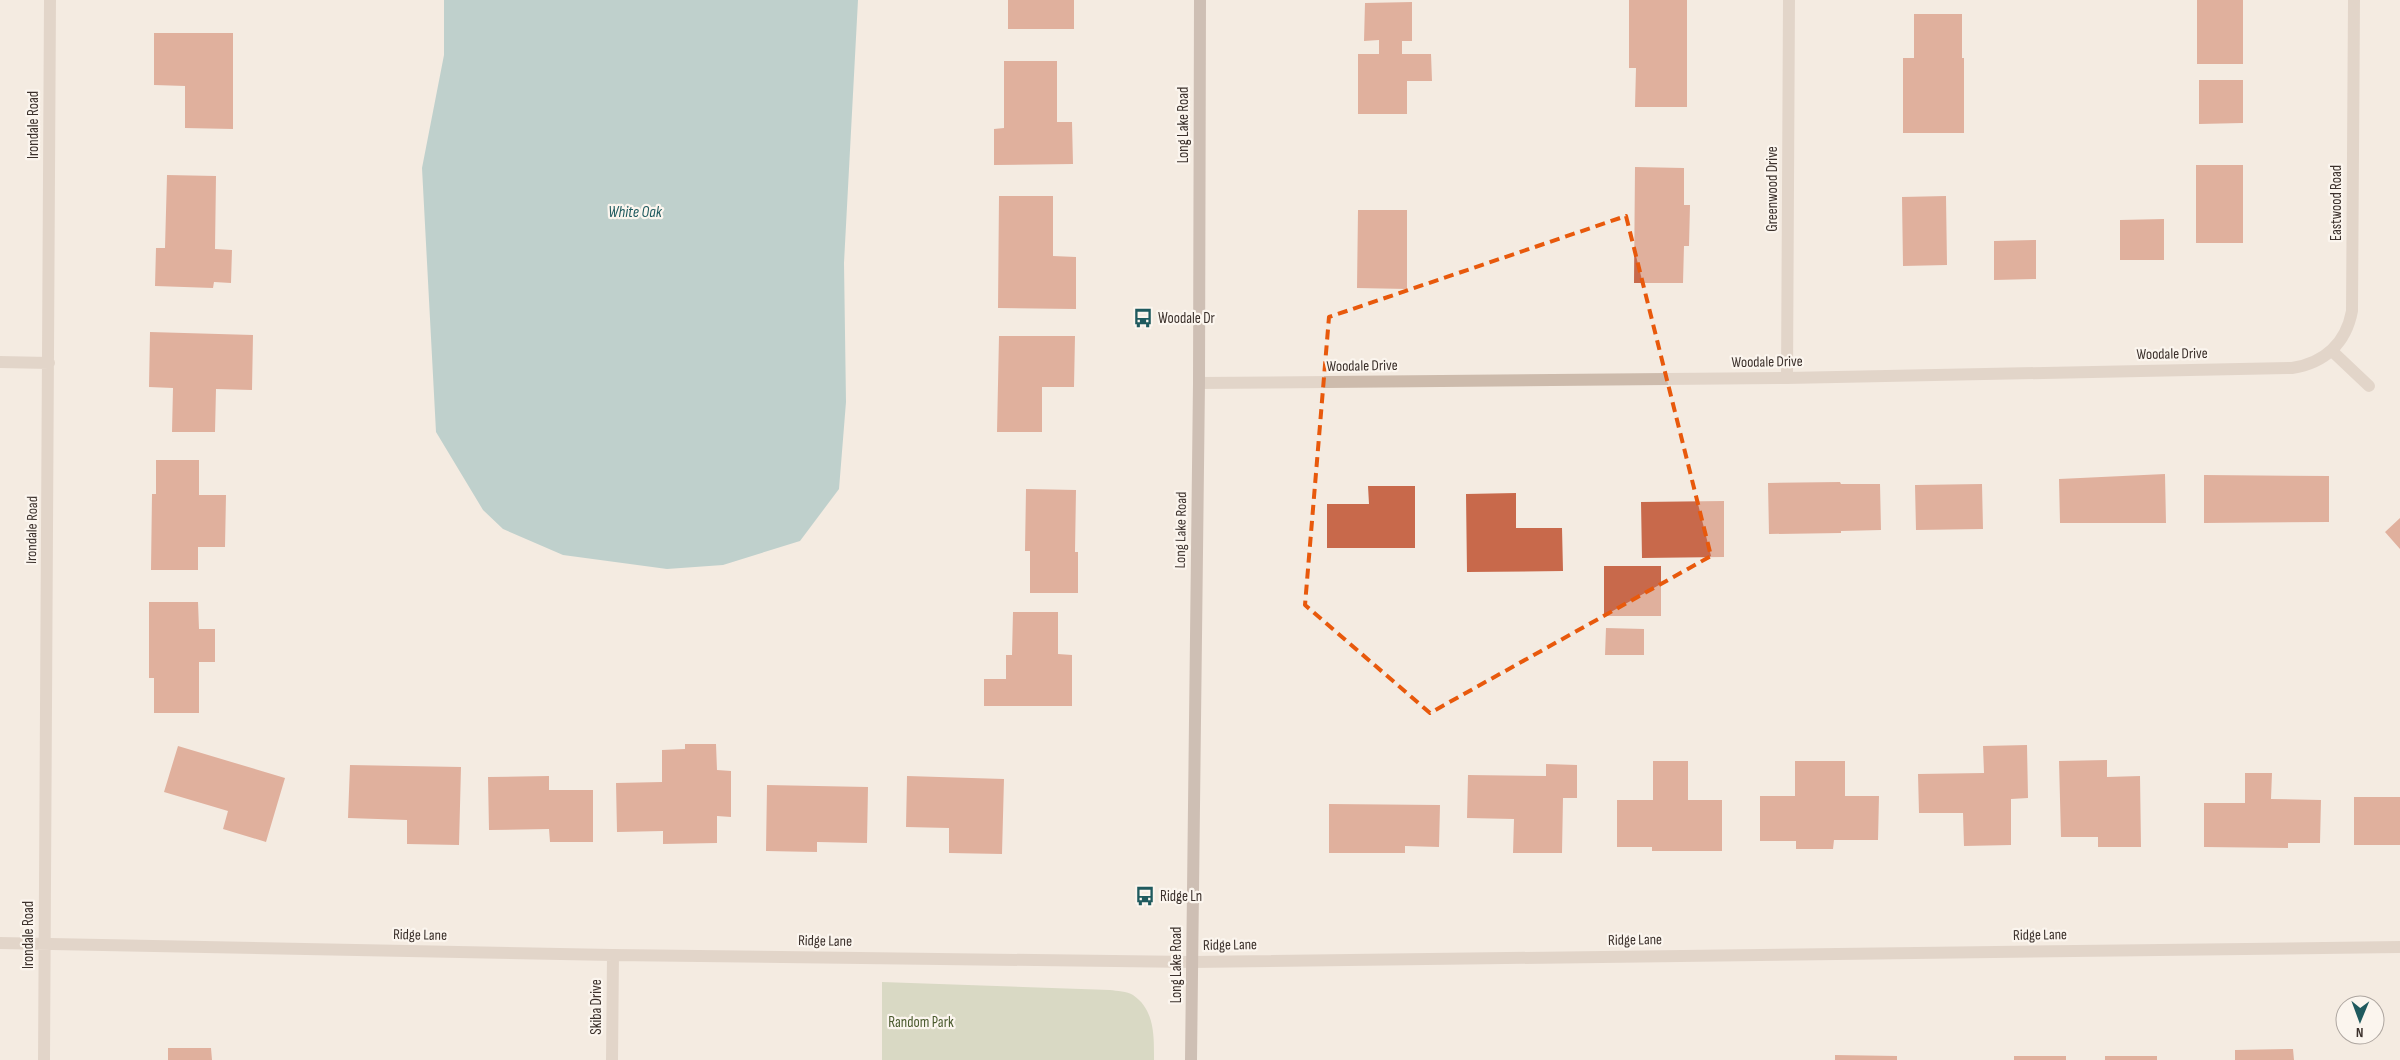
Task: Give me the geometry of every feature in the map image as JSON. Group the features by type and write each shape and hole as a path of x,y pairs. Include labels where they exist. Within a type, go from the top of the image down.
{"street":[{"name":"Irondale Road","path":"44,1060 50,0"},
{"name":"Long Lake Road","path":"1191,1060 1199,383 1200,0"},
{"name":"Greenwood Drive","path":"1787,378 1789,0"},
{"name":"Eastwood Road","path":"2332,351 2349,324 2352,311 2354,0"},
{"path":"2332,351 2369,386"},
{"name":"Woodale Drive","path":"1199,383 1787,378 2292,368 2307,366 2332,351"},
{"path":"0,362 49,363"},
{"name":"Ridge Lane","path":"0,943 613,955 1192,962 2400,947"},
{"name":"Skiba Drive","path":"612,1060 613,955"}],"highlighted area":[{"path":"1626,216 1711,556 1430,713 1305,605 1329,317"}],"green space":[{"name":"Random Park","path":"882,982 1122,991 1133,995 1146,1008 1152,1024 1154,1060 882,1060"}],"water":[{"name":"White Oak","path":"444,0 858,0 844,263 846,402 839,489 800,541 723,565 667,569 563,555 503,529 483,510 436,432 422,168 444,55"}],"building":[{"path":"1008,0 1074,0 1074,29 1008,29"},
{"path":"1629,0 1687,0 1687,107 1635,107 1636,68 1629,68"},
{"path":"2197,0 2243,0 2243,64 2197,64"},
{"path":"1412,2 1412,41 1402,41 1402,54 1431,54 1432,81 1407,81 1407,114 1358,114 1358,54 1379,54 1379,40 1364,41 1365,3"},
{"path":"1914,14 1962,14 1964,133 1903,133 1903,58 1914,58"},
{"path":"154,33 233,33 233,129 185,128 185,86 154,85"},
{"path":"1004,61 1057,61 1057,122 1072,122 1073,164 994,165 994,129 1004,128"},
{"path":"2199,80 2243,80 2243,123 2199,124"},
{"path":"2196,165 2243,165 2243,243 2196,243"},
{"path":"1635,167 1684,168 1684,205 1690,205 1689,246 1684,246 1683,283 1634,283"},
{"path":"167,175 216,176 215,249 232,250 231,283 214,282 213,288 155,286 156,248 165,248"},
{"path":"999,196 1053,196 1053,256 1076,257 1076,309 998,308"},
{"path":"1946,196 1947,265 1903,266 1902,197"},
{"path":"1358,210 1407,210 1407,289 1357,288"},
{"path":"2164,219 2164,260 2120,260 2120,220"},
{"path":"2036,240 2036,279 1994,280 1994,241"},
{"path":"150,332 253,335 252,390 216,389 215,432 172,432 173,388 149,387"},
{"path":"999,336 1075,336 1074,387 1042,387 1042,432 997,432"},
{"path":"156,460 199,460 199,495 226,495 225,547 198,547 198,570 151,570 152,494 156,494"},
{"path":"2165,474 2166,523 2060,523 2059,479"},
{"path":"2204,475 2329,476 2329,522 2204,523"},
{"path":"1840,482 1841,484 1880,484 1881,530 1841,531 1841,533 1769,534 1768,483"},
{"path":"1982,484 1983,529 1916,530 1915,485"},
{"path":"1368,486 1415,486 1415,548 1327,548 1327,504 1369,504"},
{"path":"1026,489 1076,490 1075,552 1078,552 1078,593 1030,593 1030,551 1025,551"},
{"path":"1516,493 1516,528 1562,528 1563,571 1467,572 1466,494"},
{"path":"1724,501 1724,557 1642,558 1641,502"},
{"path":"2400,518 2400,549 2385,532"},
{"path":"1604,566 1661,566 1661,616 1604,616"},
{"path":"149,602 198,602 199,629 215,629 215,662 199,662 199,713 154,713 154,678 149,678"},
{"path":"1013,612 1058,612 1058,654 1072,655 1072,706 984,706 984,679 1006,679 1006,655 1012,655"},
{"path":"1606,628 1644,629 1644,655 1605,655"},
{"path":"685,744 716,744 717,770 731,771 731,817 717,816 717,843 663,844 663,831 617,832 616,783 662,782 662,750 685,749"},
{"path":"2027,745 2028,798 2011,799 2011,845 1964,846 1963,813 1919,813 1918,774 1984,773 1983,746"},
{"path":"178,746 285,778 266,842 223,829 228,811 164,792"},
{"path":"2107,760 2107,777 2140,776 2141,847 2098,847 2098,837 2061,837 2059,761"},
{"path":"1653,761 1688,761 1688,800 1722,800 1722,851 1652,851 1652,847 1617,847 1617,800 1653,800"},
{"path":"1795,761 1845,761 1845,796 1879,796 1878,840 1834,840 1833,849 1796,849 1796,841 1760,841 1760,796 1795,796"},
{"path":"1546,764 1577,765 1577,798 1563,798 1562,853 1513,853 1514,819 1467,818 1468,775 1546,776"},
{"path":"350,765 461,767 459,845 407,844 407,820 348,818"},
{"path":"2245,773 2272,773 2271,799 2321,800 2320,843 2288,843 2288,848 2204,847 2204,803 2245,803"},
{"path":"549,776 549,790 593,790 593,842 550,842 549,829 489,830 488,777"},
{"path":"907,776 1004,779 1002,854 949,853 949,828 906,827"},
{"path":"767,785 868,787 867,843 817,842 817,852 766,851"},
{"path":"2354,797 2400,797 2400,845 2354,845"},
{"path":"1329,804 1440,805 1439,847 1405,846 1405,853 1329,853"},
{"path":"168,1048 211,1048 212,1060 168,1060"},
{"path":"2293,1049 2294,1060 2235,1060 2235,1050"},
{"path":"1835,1055 1897,1056 1897,1060 1835,1060"},
{"path":"2014,1056 2066,1056 2066,1060 2014,1060"},
{"path":"2105,1056 2157,1056 2157,1060 2105,1060"}],"place":[{"name":"Woodale Dr","path":"1143,318"},
{"name":"Ridge Ln","path":"1145,896"}]}
